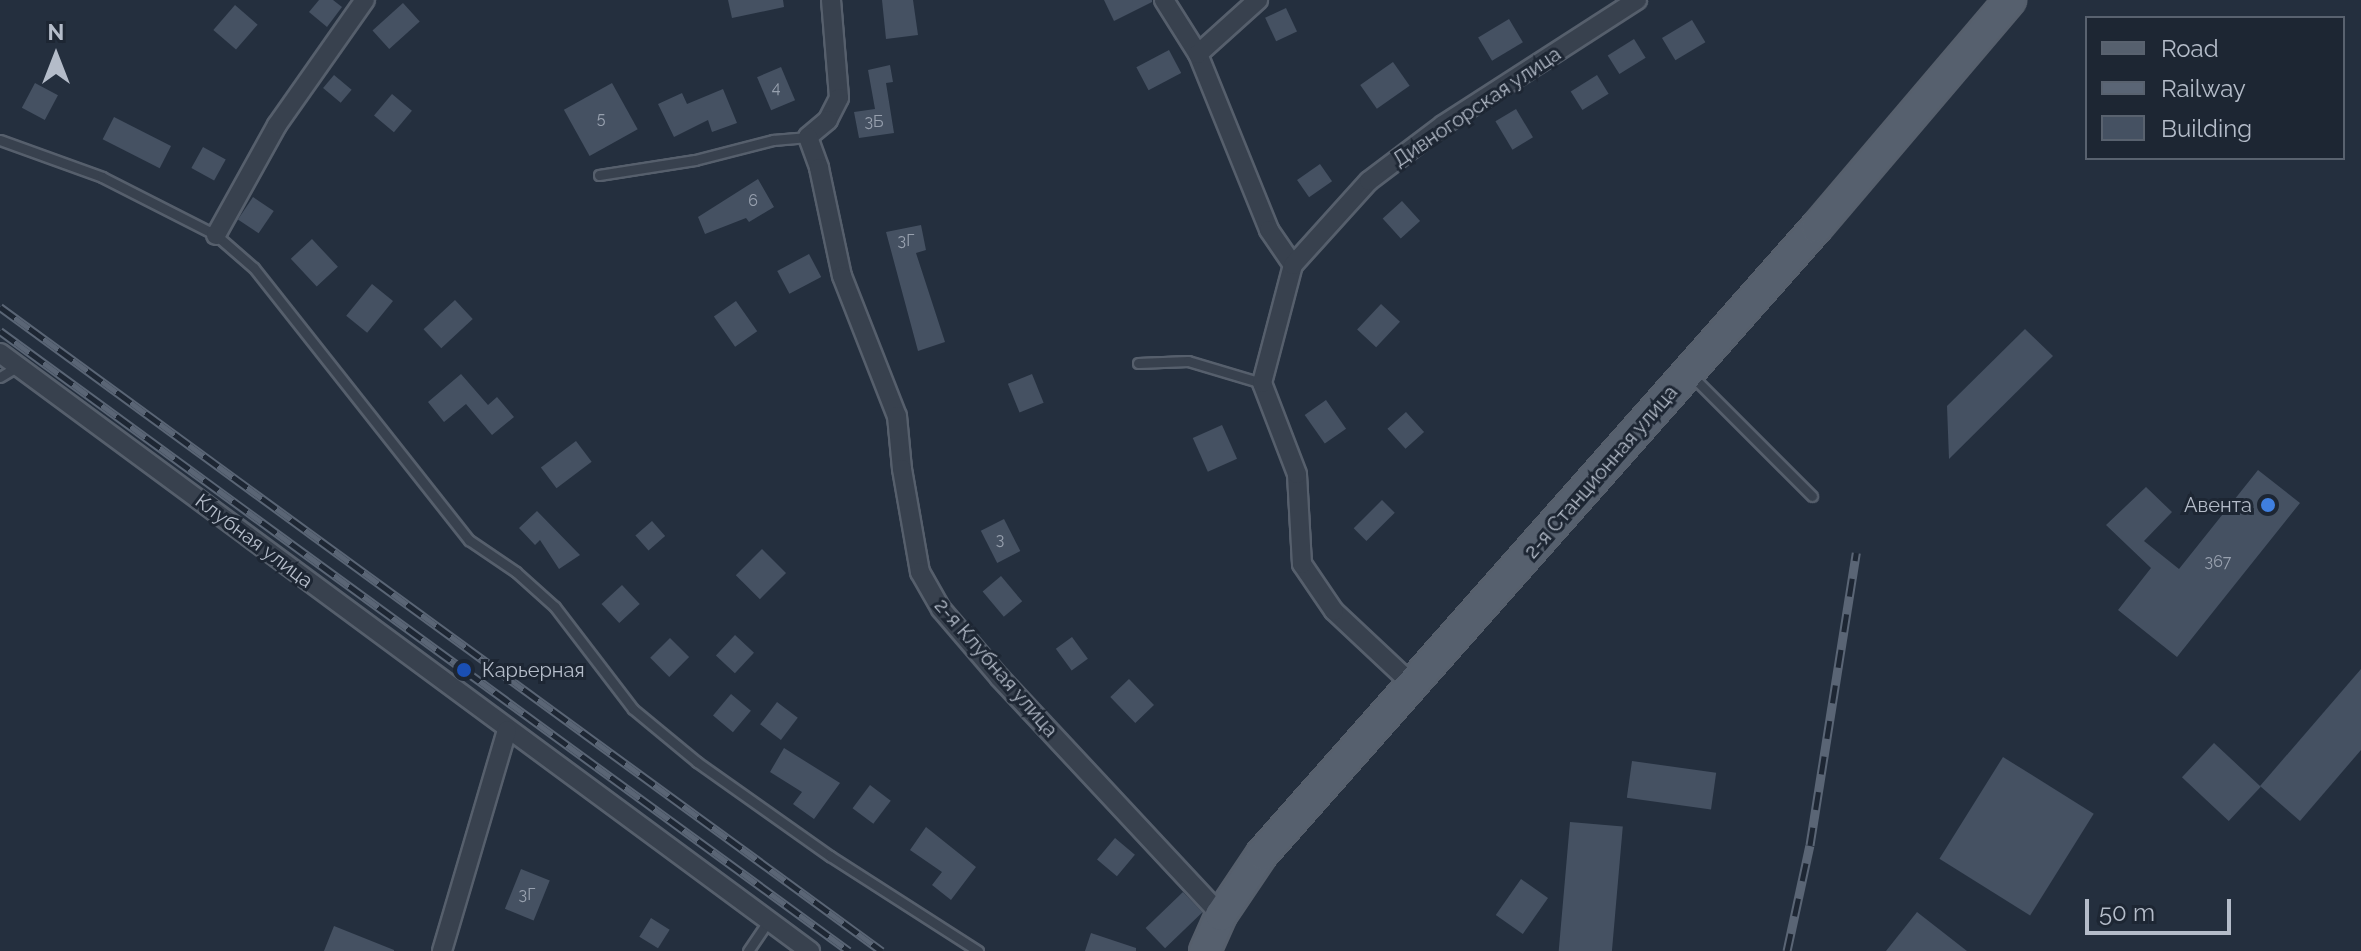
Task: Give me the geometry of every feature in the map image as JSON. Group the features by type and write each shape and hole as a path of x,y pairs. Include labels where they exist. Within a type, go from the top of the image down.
{"main road":[{"name":"2-я Станционная улица","path":"1205,951 1221,915 1262,854 1689,373 2010,0"}],"street":[{"path":"216,235 277,125 365,0"},
{"path":"808,137 828,120 839,98 831,0"},
{"path":"1164,0 1198,54 1269,230 1293,265"},
{"path":"1198,54 1258,0"},
{"name":"Дивногорская улица","path":"1262,383 1293,265 1369,181 1443,125 1637,0"},
{"name":"2-я Клубная улица","path":"808,137 819,168 842,276 897,416 902,469 920,572 941,609 999,677 1221,915"},
{"name":"Клубная улица","path":"0,353 810,951"},
{"path":"1262,383 1297,474 1302,564 1334,611 1414,686"},
{"path":"442,951 507,730"}],"lane":[{"path":"599,175 695,160 773,140 808,137"},
{"path":"0,140 102,177 216,235 254,268 469,540 516,572 555,607 633,709 697,762 830,856 978,951"},
{"path":"1138,363 1188,361 1262,383"},
{"path":"0,377 18,366"},
{"path":"1689,373 1812,496"},
{"path":"748,951 769,919"}],"building":[{"path":"319,0 333,0 342,7 327,27 309,12"},
{"path":"728,0 783,0 784,7 732,18"},
{"path":"882,0 913,0 918,35 886,39"},
{"path":"1104,0 1152,0 1152,2 1114,21"},
{"path":"403,3 420,22 389,49 373,30"},
{"path":"235,5 258,25 236,50 213,30"},
{"path":"1286,8 1297,32 1276,41 1265,18"},
{"path":"1509,19 1523,42 1492,61 1478,38"},
{"path":"1692,20 1705,42 1675,60 1662,38"},
{"path":"1634,39 1646,58 1619,74 1608,55"},
{"path":"1169,50 1181,73 1149,90 1136,67"},
{"path":"1393,62 1410,86 1377,109 1360,85"},
{"path":"890,65 893,82 886,83 894,133 859,138 854,112 875,109 868,70"},
{"path":"781,67 795,100 771,110 757,77"},
{"path":"334,75 352,90 341,103 323,88"},
{"path":"1597,75 1609,94 1582,110 1571,91"},
{"path":"35,83 58,95 45,120 22,108"},
{"path":"612,83 638,129 590,156 564,110"},
{"path":"723,89 737,123 712,132 708,120 674,137 658,104 682,93 687,104"},
{"path":"392,94 412,111 394,132 374,115"},
{"path":"1516,109 1533,137 1512,150 1495,121"},
{"path":"114,117 171,146 160,168 103,139"},
{"path":"203,147 226,160 214,181 191,168"},
{"path":"1320,164 1332,181 1309,197 1297,180"},
{"path":"758,179 774,207 749,222 746,218 705,234 698,217"},
{"path":"253,197 274,211 259,233 238,219"},
{"path":"1402,201 1420,221 1401,238 1383,218"},
{"path":"921,225 926,250 916,253 945,342 918,351 886,232"},
{"path":"312,239 338,267 317,287 291,259"},
{"path":"809,254 821,277 789,294 777,271"},
{"path":"372,284 393,301 367,333 346,316"},
{"path":"455,300 473,319 441,348 424,329"},
{"path":"736,301 757,331 735,347 714,316"},
{"path":"1381,304 1400,322 1376,347 1357,330"},
{"path":"2025,329 2053,356 1949,459 1947,406"},
{"path":"461,374 488,405 497,397 514,417 492,435 466,404 444,422 428,402"},
{"path":"1032,374 1044,403 1020,412 1008,384"},
{"path":"1326,400 1346,429 1325,444 1305,415"},
{"path":"1406,412 1424,432 1405,449 1387,429"},
{"path":"1222,425 1237,459 1208,472 1193,438"},
{"path":"576,441 592,462 557,488 541,467"},
{"path":"2258,470 2300,503 2177,657 2118,610 2151,568 2106,525 2146,487 2172,512 2144,541 2179,569"},
{"path":"1382,500 1395,513 1366,541 1354,528"},
{"path":"537,511 580,555 559,569 540,540 535,545 519,528"},
{"path":"1004,519 1020,551 997,563 981,531"},
{"path":"652,521 665,536 649,551 635,535"},
{"path":"762,549 786,573 760,599 736,575"},
{"path":"1001,576 1022,601 1004,617 983,591"},
{"path":"622,585 640,604 619,623 602,604"},
{"path":"735,635 754,653 735,673 716,655"},
{"path":"1072,637 1088,659 1072,671 1056,649"},
{"path":"670,638 689,657 669,677 650,658"},
{"path":"2361,669 2361,750 2300,821 2260,786"},
{"path":"1129,679 1154,705 1135,723 1110,697"},
{"path":"731,694 751,711 733,732 713,715"},
{"path":"777,702 798,718 781,740 760,724"},
{"path":"2214,743 2261,787 2229,821 2182,777"},
{"path":"784,748 840,783 814,819 793,804 802,792 770,772"},
{"path":"2003,757 2094,814 2030,915 1939,859"},
{"path":"1632,761 1716,773 1711,809 1627,798"},
{"path":"870,785 891,801 873,824 853,808"},
{"path":"1570,822 1623,827 1612,951 1559,951"},
{"path":"926,827 976,867 951,900 932,885 942,872 910,850"},
{"path":"1115,838 1135,855 1117,876 1097,859"},
{"path":"521,869 550,881 534,920 505,909"},
{"path":"1521,879 1548,898 1523,934 1496,915"},
{"path":"1183,892 1202,912 1165,948 1146,928"},
{"path":"1917,912 1967,951 1886,951"},
{"path":"651,918 670,930 658,948 639,937"},
{"path":"334,926 394,950 394,951 324,951"},
{"path":"1091,933 1136,948 1136,951 1085,951"}],"railway":[{"path":"0,307 882,951"},
{"path":"0,331 849,951"},
{"path":"1787,951 1810,845 1856,553"}],"place":[{"name":"Авента","path":"2268,505"},
{"name":"Карьерная","path":"464,670"}]}
